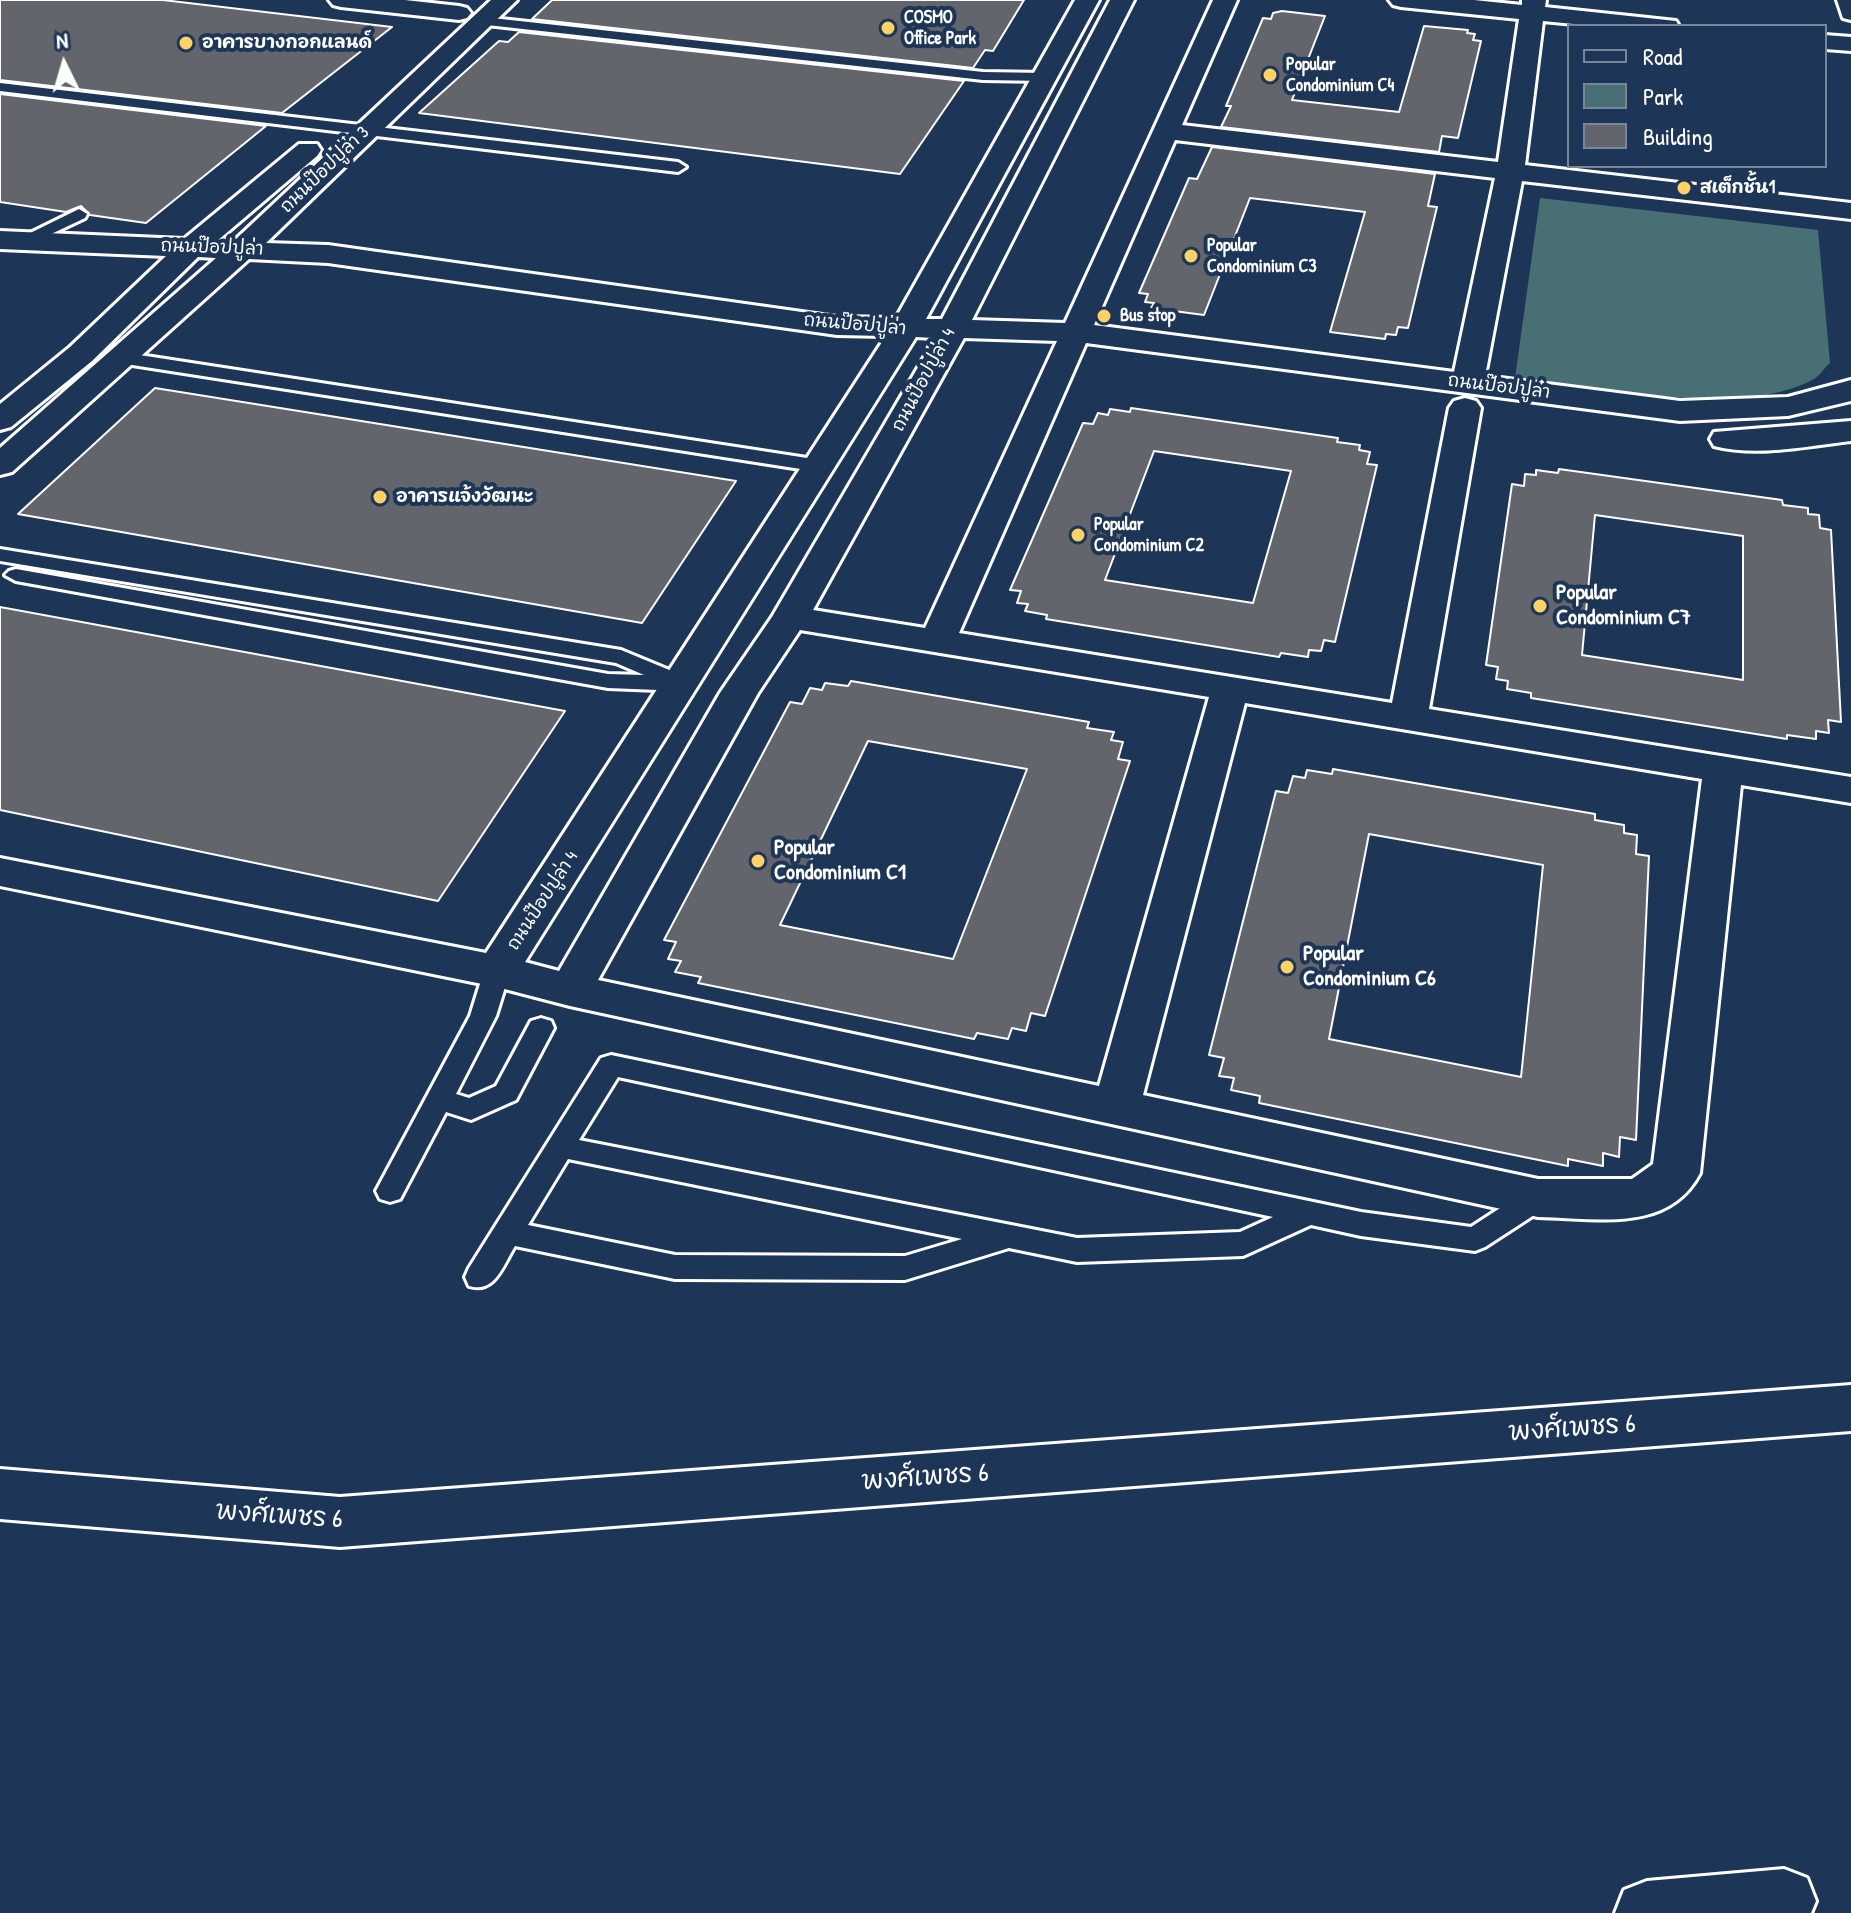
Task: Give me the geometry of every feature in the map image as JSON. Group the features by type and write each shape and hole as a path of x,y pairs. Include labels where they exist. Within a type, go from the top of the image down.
{"street":[{"path":"341,0 482,9"},
{"name":"ถนนป๊อปปูล่า 4","path":"1087,0 899,340 683,684 497,971 570,990 739,693 790,617 947,342 1122,0"},
{"path":"937,641 1068,343 1225,0"},
{"path":"1401,0 1534,6 1654,24"},
{"path":"1849,0 1851,13"},
{"path":"1408,718 1466,395 1510,173 1534,6"},
{"name":"ถนนป๊อปปูล่า 3","path":"0,420 81,354 181,258 336,126 482,9"},
{"name":"ถนนป๊อปปูล่า 3","path":"0,465 243,249 366,130 482,9"},
{"path":"1827,42 1851,44"},
{"path":"1045,77 1080,80"},
{"path":"1165,131 1851,211"},
{"name":"ถนนป๊อปปูล่า","path":"11,241 181,258 218,269 310,272 828,344 899,340 1068,343 1466,395 1718,439 1793,438 1849,432"},
{"name":"ถนนป๊อปปูล่า","path":"0,263 181,258 243,249 328,254 837,326 899,340"},
{"path":"81,354 120,358"},
{"name":"ถนนป๊อปปูล่า","path":"1466,395 1680,411 1735,411 1816,403 1851,390"},
{"path":"790,617 1851,790"},
{"path":"683,684 739,693"},
{"path":"1117,1106 1230,689"},
{"path":"570,990 1538,1198 1642,1199 1676,1173 1723,769"},
{"path":"0,872 497,971"},
{"name":"พงศ์เพชร 6","path":"0,1494 340,1522 1851,1408"},
{"path":"1647,1913 1784,1901"}],"lane":[{"path":"482,9 983,76 1045,77"},
{"path":"0,78 303,116 336,126"},
{"path":"0,87 678,167"},
{"path":"189,129 210,114"},
{"path":"11,241 79,214"},
{"path":"120,358 820,466"},
{"path":"0,555 621,657 683,684"},
{"path":"0,572 608,681 683,684"},
{"path":"390,1191 483,1016 497,971"},
{"path":"439,1099 471,1109 506,1093 541,1028"},
{"path":"480,1277 611,1065 1361,1224 1475,1239 1538,1198"},
{"path":"560,1147 1077,1250 1243,1244 1309,1213"},
{"path":"508,1233 675,1267 905,1268 1009,1236"}],"green space":[{"path":"1540,198 1818,230 1830,363 1812,380 1782,391 1747,397 1666,397 1515,378"}],"building":[{"name":"อาคารบางกอกแลนด์","path":"0,0 163,0 392,27 282,113 0,80"},
{"name":"COSMO Office Park","path":"552,0 1024,0 993,51 985,50 973,68 532,19"},
{"name":"Popular Condominium C4","path":"1282,11 1325,16 1292,100 1399,112 1424,26 1468,30 1467,33 1475,34 1473,40 1481,41 1458,138 1442,136 1439,152 1221,127 1231,106 1226,106 1263,18 1271,19 1273,13"},
{"path":"519,32 964,81 900,174 419,113 499,41 508,42"},
{"path":"0,94 266,126 146,223 90,215 81,206 66,212 0,202"},
{"name":"Popular Condominium C3","path":"1212,147 1435,174 1428,206 1437,207 1408,328 1398,327 1396,335 1386,334 1385,339 1330,332 1365,212 1250,198 1204,315 1151,308 1154,303 1145,302 1148,294 1139,293 1189,178 1197,179"},
{"name":"อาคารแจ้งวัฒนะ","path":"155,388 736,481 642,623 18,514"},
{"name":"Popular Condominium C2","path":"1131,408 1338,438 1337,442 1360,445 1359,450 1370,452 1367,464 1377,465 1335,642 1324,640 1321,651 1309,650 1308,657 1281,653 1279,657 1046,619 1047,615 1025,611 1028,604 1017,603 1021,591 1010,590 1083,423 1093,424 1098,413 1108,415 1110,409 1130,412","holes":["1154,451 1291,471 1253,603 1105,580"]},
{"name":"Popular Condominium C7","path":"1559,469 1782,500 1783,505 1808,508 1808,514 1819,515 1820,528 1831,530 1841,722 1828,720 1829,733 1816,731 1816,739 1787,735 1787,739 1531,698 1531,693 1507,689 1508,681 1496,679 1498,667 1486,665 1512,484 1524,486 1525,474 1536,475 1536,470 1558,473","holes":["1595,515 1743,536 1743,680 1582,655"]},
{"path":"0,607 565,711 438,901 0,810"},
{"name":"Popular Condominium C1","path":"851,681 1089,722 1087,728 1114,732 1111,740 1123,742 1118,759 1130,761 1045,1016 1031,1013 1026,1031 1012,1028 1008,1039 977,1033 974,1039 698,983 701,977 675,972 681,961 668,959 676,942 664,940 790,702 802,704 810,688 822,690 825,683 848,686","holes":["868,741 1027,769 953,959 780,925"]},
{"name":"Popular Condominium C6","path":"1333,769 1595,814 1595,820 1624,825 1624,833 1637,835 1636,854 1649,856 1636,1140 1620,1137 1619,1157 1603,1153 1603,1166 1568,1159 1568,1166 1259,1103 1260,1096 1231,1090 1234,1078 1219,1076 1224,1058 1209,1055 1276,791 1288,793 1293,776 1305,778 1307,770 1332,774","holes":["1369,834 1543,865 1521,1077 1329,1039"]}],"place":[{"name":"COSMO Office Park","path":"888,28"},
{"name":"อาคารบางกอกแลนด์","path":"186,43"},
{"name":"Popular Condominium C4","path":"1270,75"},
{"name":"สเต็กชั้น1","path":"1684,188"},
{"name":"Popular Condominium C3","path":"1191,256"},
{"name":"Bus stop","path":"1104,316"},
{"name":"อาคารแจ้งวัฒนะ","path":"380,497"},
{"name":"Popular Condominium C2","path":"1078,535"},
{"name":"Popular Condominium C7","path":"1540,606"},
{"name":"Popular Condominium C1","path":"758,861"},
{"name":"Popular Condominium C6","path":"1287,967"}]}
